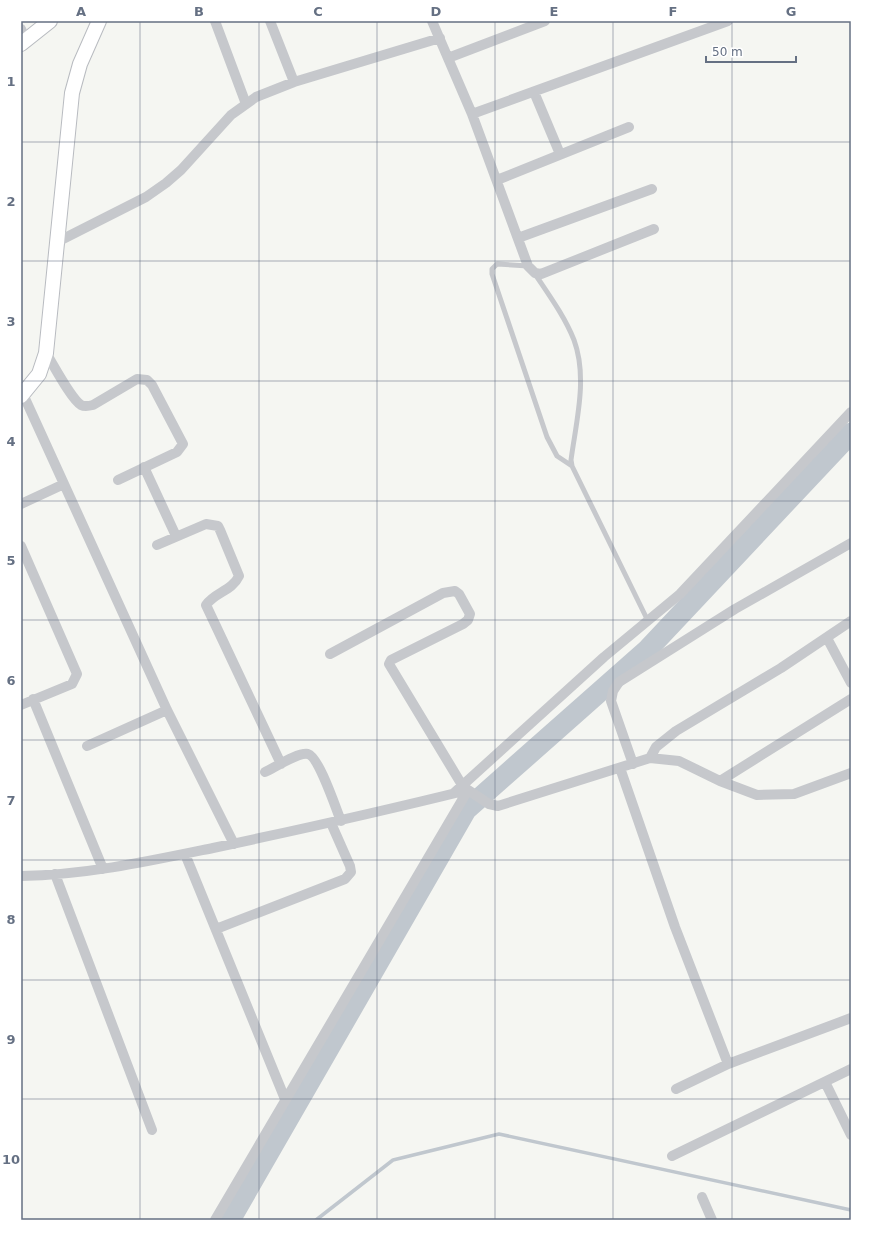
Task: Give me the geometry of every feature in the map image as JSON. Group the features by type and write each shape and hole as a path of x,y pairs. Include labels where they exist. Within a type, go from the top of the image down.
{"main road":[{"path":"23,38 50,21"},
{"path":"22,395 39,374 46,353 72,93 80,64 99,21"}],"street":[{"path":"215,21 246,104"},
{"path":"270,21 294,82"},
{"path":"432,21 472,114 531,270 541,274 654,229"},
{"path":"448,58 545,21"},
{"path":"472,114 728,21"},
{"path":"57,242 146,197 166,183 181,170 230,115 256,97 294,82 440,38"},
{"path":"534,92 560,154"},
{"path":"497,180 629,127"},
{"path":"518,238 652,189"},
{"path":"46,353 73,396 81,405 86,407 137,379 148,380 183,444 181,449 177,452 118,480"},
{"path":"22,395 168,710 234,844"},
{"path":"215,1220 468,790 604,657 648,621 698,576 851,412"},
{"path":"144,468 176,536"},
{"path":"21,504 64,484"},
{"path":"157,545 206,524 218,526 239,576 232,587 215,596 206,605 281,764"},
{"path":"633,764 611,701 612,691 619,682 735,609 851,542"},
{"path":"21,546 77,674 72,684 21,705"},
{"path":"330,654 443,593 455,591 459,594 470,614 468,620 463,624 391,660 389,664 468,790 484,801 498,806 650,758 679,761 720,781 757,795 794,794 851,773"},
{"path":"650,758 656,748 676,731 827,638 851,621"},
{"path":"827,638 851,684"},
{"path":"720,781 851,699"},
{"path":"33,700 103,869"},
{"path":"87,746 168,710"},
{"path":"216,929 345,879 351,872 318,764 311,756 307,754 298,755 265,772"},
{"path":"620,768 675,927 728,1064"},
{"path":"21,876 103,869 185,854 336,822 468,790"},
{"path":"185,854 285,1099"},
{"path":"55,874 152,1130"},
{"path":"676,1089 728,1064 851,1018"},
{"path":"672,1156 851,1069"},
{"path":"825,1082 851,1135"},
{"path":"702,1197 712,1220"}],"lane":[{"path":"572,466 557,456 547,437 492,274 492,269 497,264 531,270 564,319 576,349 579,363 580,394 571,460 572,466 648,621"}],"waterway":[{"path":"230,1220 466,810 648,649 851,433"},
{"path":"316,1220 393,1160 499,1134 851,1210"}]}
